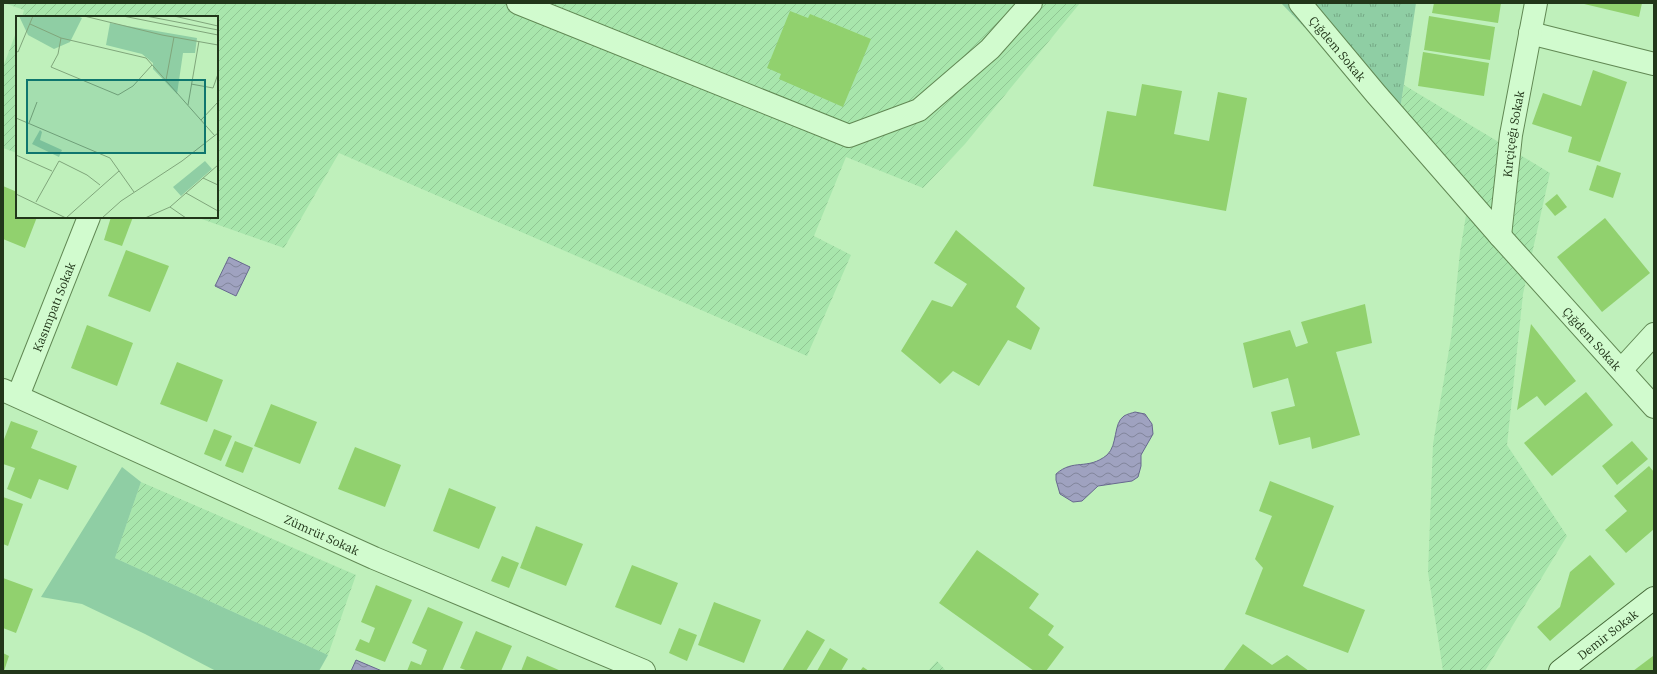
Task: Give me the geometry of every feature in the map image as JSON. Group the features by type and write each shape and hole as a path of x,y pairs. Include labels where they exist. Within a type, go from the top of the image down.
{"street":[{"path":"518,3 849,136 919,110 990,49 1031,3"},
{"name":"Çığdem Sokak","path":"1300,3 1376,94 1500,236 1622,369 1654,407"},
{"name":"Kırçiçeğı Sokak","path":"1500,236 1511,135 1536,3"},
{"path":"1530,33 1654,64"},
{"name":"Kasımpatı Sokak","path":"11,393 89,218"},
{"path":"1622,369 1654,334"},
{"name":"Zümrüt Sokak","path":"11,393 374,558 644,671"},
{"name":"Demir Sokak","path":"1560,671 1654,598"}],"green space":[{"path":"4,3 1080,3 965,144 923,188 846,157 814,236 851,255 807,356 339,153 284,248 199,218 218,218 218,16 22,16 24,10"},
{"path":"1281,3 1416,3 1398,124"},
{"path":"16,33 16,153 3,148 3,67"},
{"path":"1404,85 1550,173 1523,294 1507,445 1567,536 1485,671 1443,671 1428,572 1433,444 1451,338 1460,252 1468,203 1398,124"},
{"path":"122,467 141,482 115,558 328,655 319,671 216,671 145,634 82,604 41,597"},
{"path":"141,482 356,575 328,655 115,558"},
{"path":"937,661 946,671 928,671"}],"water":[{"path":"229,257 250,267 236,296 215,286"},
{"path":"1135,412 1145,414 1152,424 1153,434 1141,455 1141,466 1138,477 1132,481 1098,486 1082,501 1073,502 1060,494 1056,474 1063,469 1075,465 1087,464 1100,460 1107,455 1113,446 1118,424 1121,419 1125,415"},
{"path":"356,660 382,671 351,671"}],"building":[{"path":"1434,3 1501,3 1498,23 1432,13"},
{"path":"1580,3 1642,3 1639,17"},
{"path":"790,11 808,18 810,14 871,39 843,107 779,79 781,74 767,68"},
{"path":"1429,16 1495,27 1490,60 1424,50"},
{"path":"1423,52 1489,63 1484,96 1418,86"},
{"path":"1593,70 1627,82 1600,162 1568,152 1572,137 1532,124 1543,93 1581,106"},
{"path":"1142,84 1182,91 1174,134 1209,141 1218,92 1247,98 1226,211 1093,186 1107,111 1136,116"},
{"path":"1597,165 1621,173 1613,198 1589,190"},
{"path":"3,186 16,192 16,218 37,218 25,248 3,239"},
{"path":"1557,194 1567,207 1555,216 1545,204"},
{"path":"111,218 133,218 122,246 104,240"},
{"path":"1605,218 1650,273 1602,312 1557,257"},
{"path":"956,230 1025,288 1016,307 1040,328 1031,350 1008,340 979,386 953,371 940,384 901,351 932,300 952,307 967,284 934,263"},
{"path":"126,250 169,266 150,312 108,296"},
{"path":"1365,304 1372,343 1336,352 1360,435 1312,449 1310,437 1279,445 1271,412 1295,406 1288,378 1253,388 1243,343 1290,330 1296,347 1308,343 1301,322"},
{"path":"1531,324 1576,381 1545,406 1537,396 1517,410"},
{"path":"87,325 133,343 117,386 71,368"},
{"path":"177,362 223,380 207,422 160,404"},
{"path":"1586,392 1613,425 1552,476 1524,443"},
{"path":"271,404 317,422 300,464 254,446"},
{"path":"11,421 38,431 31,448 77,466 68,490 39,479 31,499 7,489 15,468 3,464 3,442"},
{"path":"214,429 232,436 221,461 204,454"},
{"path":"235,441 253,448 243,473 225,466"},
{"path":"1632,441 1648,459 1617,485 1602,466"},
{"path":"355,447 401,465 385,507 338,489"},
{"path":"1649,466 1654,472 1654,529 1626,553 1605,530 1627,511 1614,496"},
{"path":"1270,481 1334,506 1303,586 1365,610 1348,653 1245,614 1263,568 1255,559 1272,516 1259,511"},
{"path":"449,488 496,507 479,549 433,531"},
{"path":"3,497 23,504 8,546 3,544"},
{"path":"536,526 583,544 566,586 520,568"},
{"path":"977,550 1039,594 1029,608 1054,626 1048,635 1064,647 1046,671 1034,671 939,603"},
{"path":"1590,555 1615,584 1550,641 1537,627 1560,607 1570,572"},
{"path":"502,556 519,563 509,588 491,581"},
{"path":"632,565 678,583 661,625 615,607"},
{"path":"3,578 33,589 16,633 3,628"},
{"path":"376,585 412,600 385,662 355,650 360,639 369,643 375,628 361,622"},
{"path":"714,602 761,620 744,663 698,645"},
{"path":"428,607 463,622 442,671 407,671 411,661 421,665 427,650 412,643"},
{"path":"679,628 697,635 687,661 669,653"},
{"path":"807,630 825,640 806,671 782,671"},
{"path":"476,631 512,646 501,671 468,671 460,668"},
{"path":"1243,644 1272,665 1287,655 1309,671 1223,671"},
{"path":"830,648 848,659 841,671 817,671"},
{"path":"3,653 9,656 4,671 3,671"},
{"path":"527,656 561,671 521,671"},
{"path":"1653,656 1654,671 1633,671"},
{"path":"863,667 869,671 860,671"}]}
